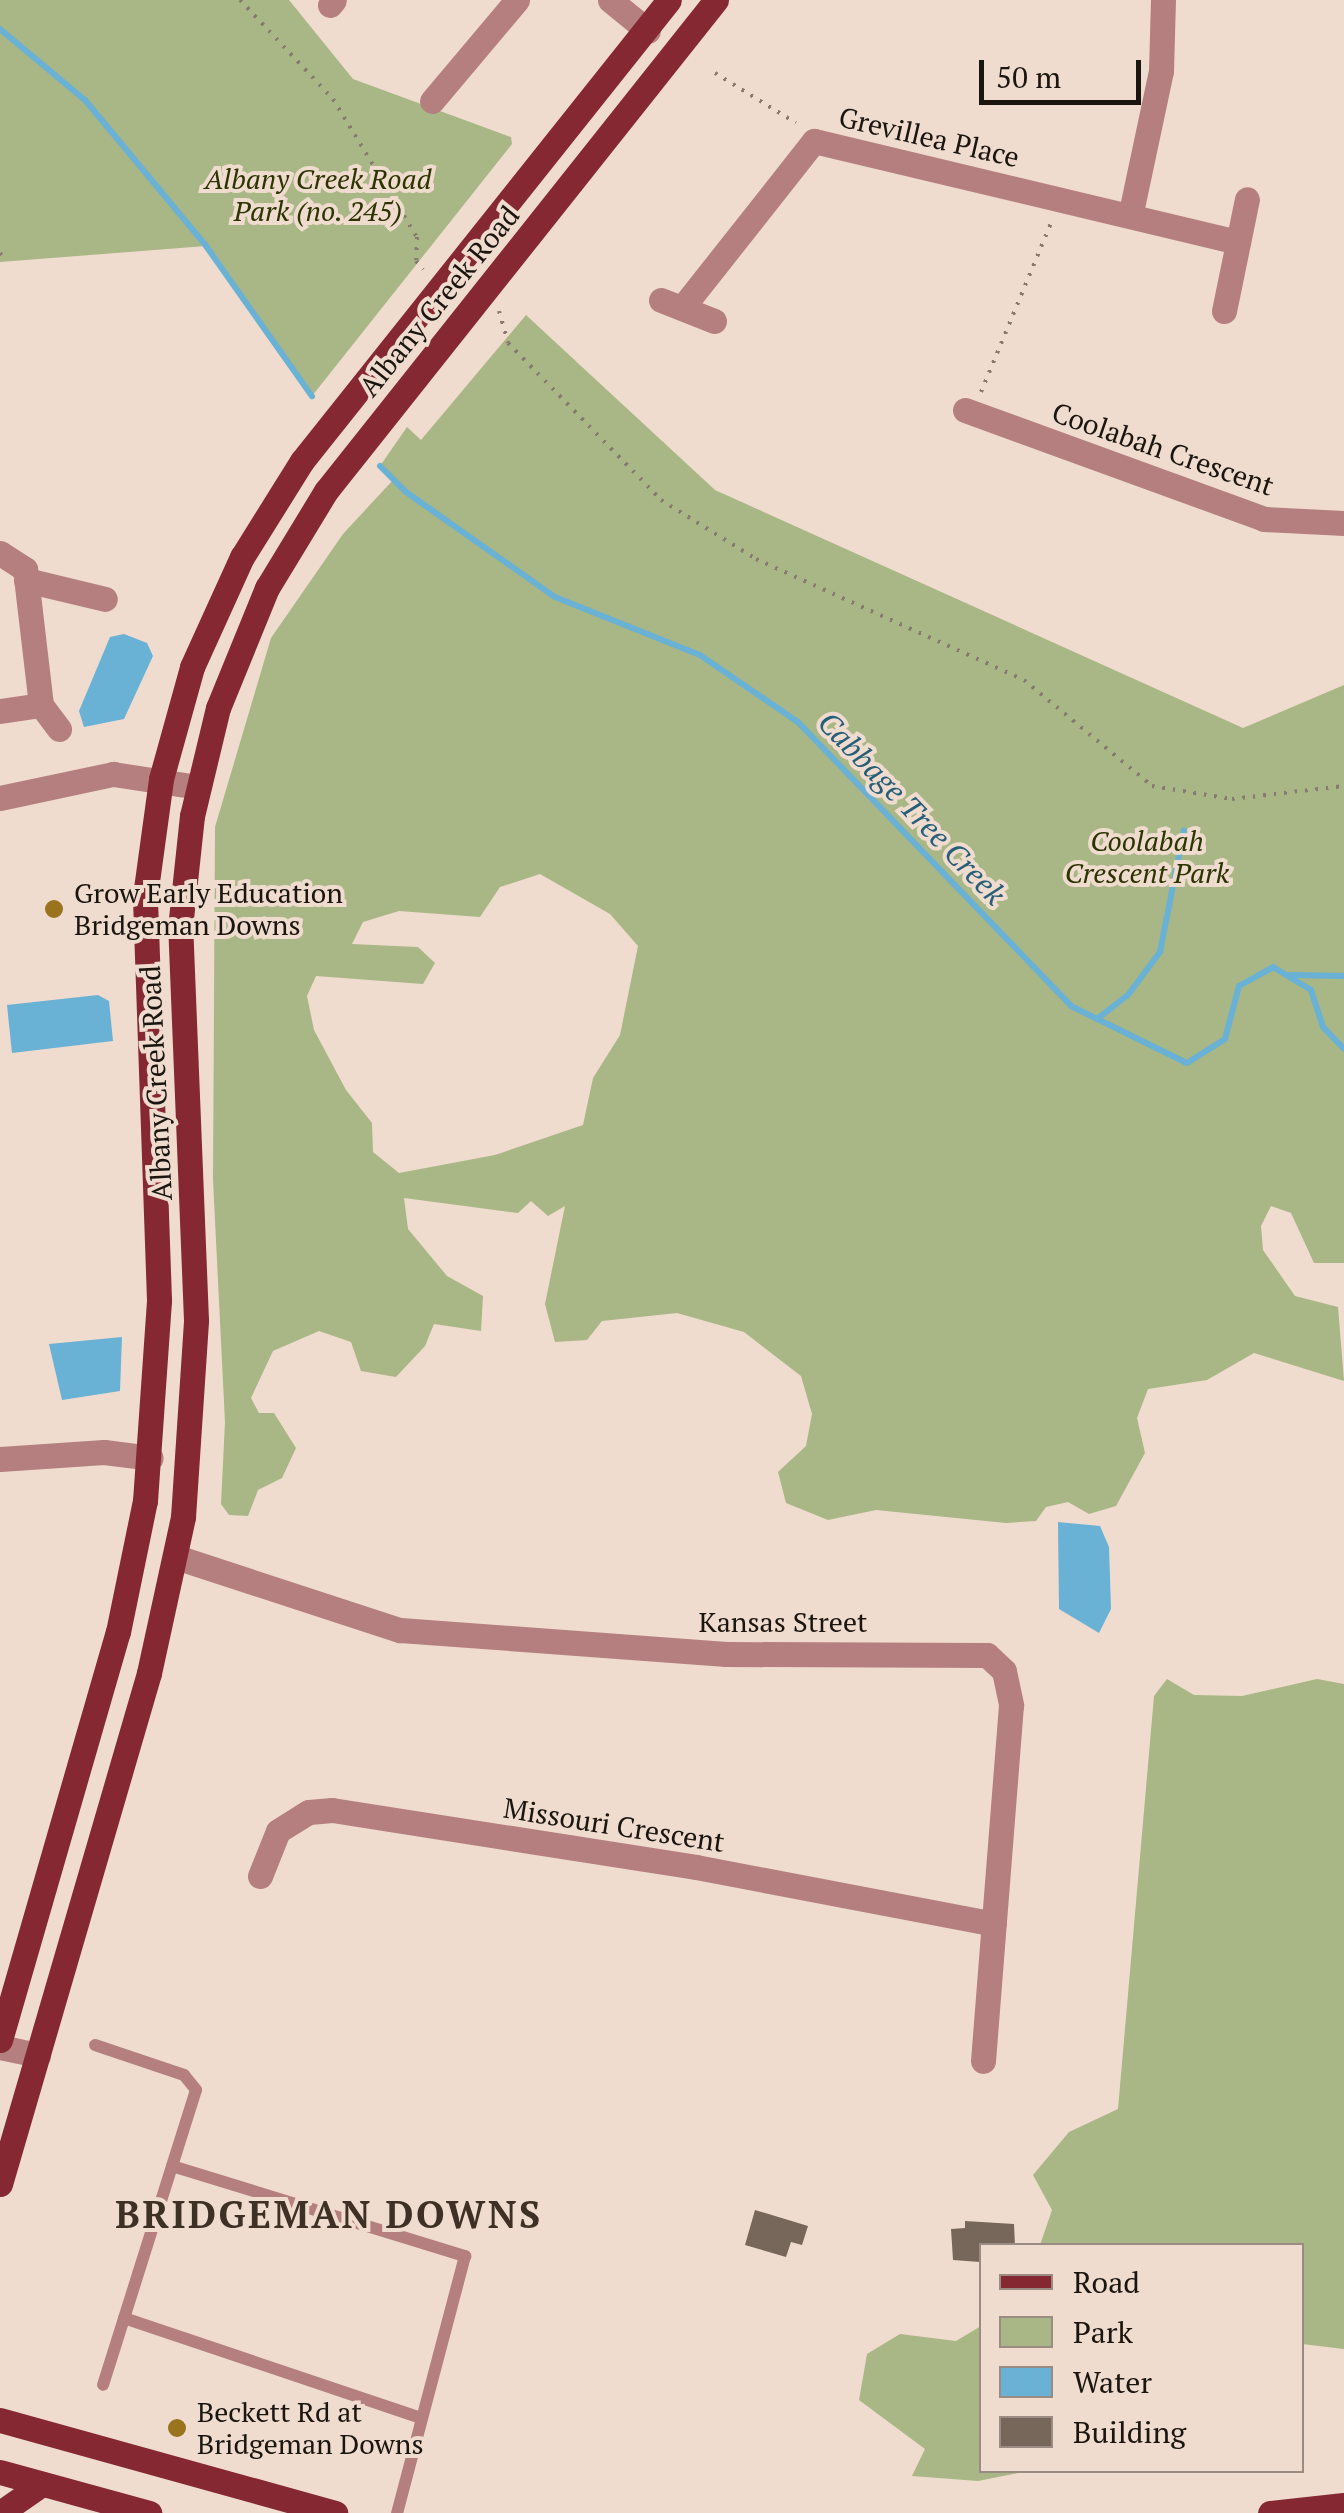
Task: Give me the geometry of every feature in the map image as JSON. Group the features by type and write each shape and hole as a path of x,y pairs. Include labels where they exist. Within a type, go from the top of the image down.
{"main road":[{"name":"Albany Creek Road","path":"0,2040 118,1632 150,1458 160,1300 144,928 161,780 207,632 280,494 670,0"},
{"name":"Albany Creek Road","path":"0,2184 176,1557 195,1373 180,928 198,787 244,638 308,518 716,0"},
{"path":"1,2416 335,2513"},
{"path":"0,2472 149,2513"},
{"path":"0,2513 42,2484"},
{"path":"1270,2513 1344,2505"}],"street":[{"path":"432,101 517,0"},
{"path":"610,0 648,31"},
{"path":"1131,212 1160,71 1162,0"},
{"name":"Grevillea Place","path":"714,321 672,304 814,141 1131,212 1238,242"},
{"path":"1224,311 1246,200"},
{"name":"Coolabah Crescent","path":"966,410 1264,519 1344,523"},
{"path":"0,553 17,559 26,580 41,705 59,730"},
{"path":"26,580 105,599"},
{"path":"0,711 41,705"},
{"path":"0,798 113,774 198,787"},
{"path":"0,1459 104,1452 150,1458"},
{"name":"Kansas Street","path":"176,1557 400,1630 726,1654 987,1654 1004,1671 1011,1704 984,2061"},
{"name":"Missouri Crescent","path":"260,1876 278,1830 309,1812 332,1810 696,1867 994,1924"},
{"path":"0,2047 38,2056"}],"lane":[{"path":"95,2045 190,2079 196,2090 104,2385"},
{"path":"172,2166 462,2252 464,2268 420,2416 398,2513"},
{"path":"124,2318 420,2416"}],"path":[{"path":"240,0 333,99 415,234 416,262 427,272"},
{"path":"716,74 785,111 814,141"},
{"path":"966,410 992,378 1061,198"},
{"path":"494,306 508,343 661,500 756,559 1024,680 1152,786 1232,799 1344,786"}],"green space":[{"name":"Albany Creek Road Park (no. 245)","path":"0,0 289,0 353,79 511,137 512,144 312,396 206,246 0,262"},
{"name":"Coolabah Crescent Park","path":"526,315 715,490 1243,728 1344,685 1344,1263 1314,1263 1291,1213 1271,1206 1261,1226 1263,1250 1295,1296 1338,1307 1344,1381 1254,1353 1207,1380 1148,1389 1137,1418 1145,1453 1116,1506 1089,1514 1068,1502 1046,1507 1036,1521 1006,1523 876,1510 828,1520 786,1503 778,1472 806,1446 812,1414 801,1376 744,1332 677,1313 602,1321 587,1340 555,1342 545,1304 565,1206 548,1216 531,1201 518,1213 404,1198 408,1229 447,1276 483,1296 481,1331 434,1324 425,1346 396,1377 361,1371 351,1342 319,1331 273,1351 251,1398 259,1413 274,1413 296,1448 282,1478 258,1490 248,1516 229,1515 221,1504 225,1422 213,1180 215,827 271,638 343,534 393,480 380,466 407,427 421,440","holes":["540,874 610,914 638,946 620,1035 593,1078 583,1125 495,1155 399,1173 373,1152 372,1123 346,1090 314,1030 307,996 316,976 423,984 435,963 418,947 352,944 363,922 399,911 480,917 500,887"]},
{"path":"1167,1679 1194,1695 1242,1696 1317,1679 1344,1684 1344,2349 1304,2344 1304,2243 1041,2243 1052,2210 1033,2175 1069,2132 1118,2109 1154,1696"},
{"path":"979,2327 979,2473 1018,2473 978,2481 912,2476 925,2449 859,2400 867,2354 900,2334 956,2341"}],"water":[{"path":"124,634 147,643 153,656 124,719 84,727 79,711 110,637"},
{"path":"98,995 109,1001 113,1041 12,1053 7,1005"},
{"path":"122,1337 120,1391 62,1400 49,1344"},
{"path":"1058,1522 1100,1526 1109,1547 1111,1609 1099,1633 1059,1609"}],"building":[{"path":"755,2210 808,2226 802,2245 791,2242 786,2257 745,2245"},
{"path":"965,2221 1014,2224 1015,2243 979,2243 979,2262 953,2260 951,2229 965,2228"}],"waterway":[{"name":"Cabbage Tree Creek","path":"0,29 85,100 206,246 312,396"},
{"name":"Cabbage Tree Creek","path":"380,466 406,492 555,597 700,655 798,722 1071,1006 1187,1063 1225,1039 1239,986 1273,967 1311,990 1323,1027 1344,1049"},
{"path":"1097,1019 1128,995 1160,952 1184,830"},
{"path":"1290,975 1344,976"}],"place":[{"name":"Grow Early Education Bridgeman Downs","path":"54,909"},
{"name":"Beckett Rd at Bridgeman Downs","path":"177,2428"}],"district":[{"name":"BRIDGEMAN DOWNS","path":"329,2215"}]}
